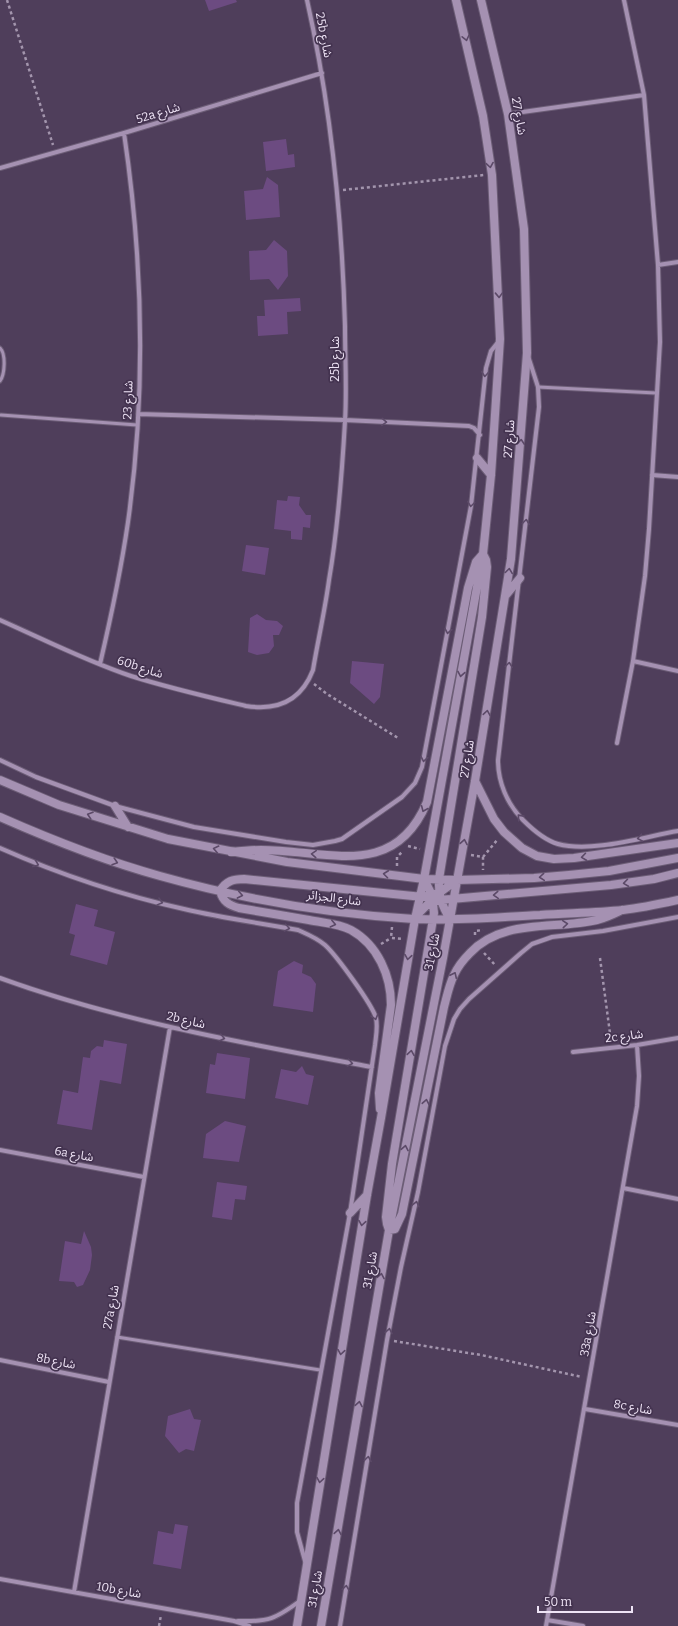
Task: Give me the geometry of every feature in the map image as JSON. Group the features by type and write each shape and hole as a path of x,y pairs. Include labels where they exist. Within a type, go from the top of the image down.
{"main road":[{"name":"شارع 27","path":"420,897 483,554 491,475 500,339 492,175 483,116 456,0"},
{"name":"شارع 27","path":"454,898 475,781 511,559 527,352 524,229 508,114 481,0"},
{"path":"477,458 491,475"},
{"path":"231,852 261,850 365,856 389,848 402,840 412,829 421,816 427,802 468,588 476,562 483,554"},
{"path":"483,554 487,567 482,617 392,1164 386,1217 386,1224 389,1230 395,1228 402,1214 449,987 454,973 463,960 476,946 489,937 506,931 593,921 609,917 622,910"},
{"path":"506,596 520,578"},
{"path":"0,780 59,805 168,838 231,852 287,862 424,879 457,880 534,878 609,871 678,858"},
{"path":"475,781 494,819 504,832 522,848 537,856 554,859 574,858 678,843"},
{"path":"115,806 128,827"},
{"name":"شارع الجزائر","path":"0,818 50,839 111,861 160,876 220,891 293,905 350,913 415,919 450,919 622,910 678,900"},
{"path":"382,1118 379,1093 391,1005 391,990 386,973 375,953 351,930 335,924 239,908 226,902 222,896 220,891 224,884 230,880 244,879 420,897 454,898 570,889 654,879 678,874"},
{"path":"424,879 450,919"},
{"path":"415,919 424,907 457,880"},
{"name":"شارع 31","path":"297,1626 367,1195 382,1118 420,897"},
{"name":"شارع 31","path":"321,1626 389,1230 454,898"},
{"path":"350,1213 367,1195"}],"street":[{"name":"25b شارع","path":"282,704 292,699 302,691 313,670 330,579 339,499 345,420 344,280 337,190 322,73 307,0"},
{"path":"617,743 633,661 646,568 660,342 658,265 644,95 624,0"},
{"name":"52a شارع","path":"0,168 124,134 322,73"},
{"path":"508,114 644,95"},
{"name":"شارع 23","path":"100,664 119,576 128,521 138,414 140,358 136,250 131,180 124,134"},
{"path":"658,265 678,262"},
{"path":"0,760 36,777 115,806 194,827 286,842 313,844 335,841 348,836 408,791 419,776 425,756 471,506 488,360 491,351 500,339"},
{"path":"527,352 538,387 539,406 498,760 498,773 502,786 516,814 545,838 557,844 576,847 601,845 678,831"},
{"path":"138,414 345,420 469,426 474,428 480,435"},
{"path":"652,475 678,477"},
{"name":"60b شارع","path":"0,620 100,664 169,687 258,708 282,704"},
{"path":"633,661 678,671"},
{"path":"0,848 70,877 110,889 184,909 298,930 325,944 339,961 373,1011 377,1028 350,1213 320,1370 296,1513 298,1542 307,1564"},
{"path":"340,1626 401,1267 418,1192 445,1046 450,1030 460,1009 500,970 526,948 542,940 552,937 631,926 678,917"},
{"name":"2b شارع","path":"0,978 66,1000 170,1027 267,1048 372,1067"},
{"name":"27a شارع","path":"74,1592 116,1337 170,1027"},
{"name":"2c شارع","path":"573,1052 636,1045 678,1038"},
{"name":"33a شارع","path":"546,1626 638,1099 639,1076 636,1045"},
{"name":"6a شارع","path":"0,1150 144,1177"},
{"path":"623,1188 678,1199"},
{"name":"8b شارع","path":"0,1360 109,1382"},
{"name":"8c شارع","path":"585,1409 678,1425"},
{"name":"10b شارع","path":"0,1579 234,1621 249,1626"},
{"name":"10b شارع","path":"234,1621 270,1619 278,1616 302,1599"},
{"path":"547,1620 583,1626"}],"lane":[{"path":"0,348 4,352 2,378 0,381"},
{"path":"538,387 656,393"},
{"path":"2,415 137,425"},
{"path":"116,1337 320,1370"}],"path":[{"path":"7,0 55,153"},
{"path":"337,190 492,175"},
{"path":"309,680 327,694 398,738"},
{"path":"483,857 504,832"},
{"path":"476,946 500,970"},
{"path":"600,958 611,1048"},
{"path":"388,1340 481,1355 590,1379"}],"building":[{"path":"205,0 236,0 237,2 209,11"},
{"path":"286,139 288,155 294,154 295,167 266,171 263,142"},
{"path":"267,177 278,185 280,217 246,220 244,191 263,189"},
{"path":"274,240 287,251 288,276 278,290 269,279 250,280 249,251 266,250"},
{"path":"300,298 301,311 287,312 288,334 258,336 257,316 265,316 264,300"},
{"path":"288,496 300,497 299,505 306,515 311,515 310,528 303,527 302,540 291,539 291,531 274,529 277,500 287,501"},
{"path":"246,545 269,548 265,575 242,571"},
{"path":"257,614 266,620 277,621 283,626 279,635 273,635 274,646 269,653 257,655 248,652 250,618"},
{"path":"352,661 384,664 380,697 374,704 350,683"},
{"path":"76,904 98,910 94,926 115,932 107,965 70,955 75,935 69,933"},
{"path":"294,961 303,965 302,973 311,977 316,984 313,1012 273,1006 278,971"},
{"path":"104,1040 127,1044 121,1084 100,1080 92,1130 57,1124 63,1090 78,1093 83,1057 90,1058 91,1051 97,1046 103,1047"},
{"path":"217,1053 250,1058 245,1099 206,1093 210,1064 215,1065"},
{"path":"302,1066 306,1074 314,1076 308,1105 275,1098 281,1069 296,1072"},
{"path":"225,1121 246,1126 239,1162 203,1158 206,1134"},
{"path":"217,1182 247,1186 245,1200 235,1199 232,1220 212,1217"},
{"path":"84,1231 91,1247 92,1255 90,1270 83,1285 77,1287 74,1282 59,1281 65,1241 81,1244"},
{"path":"190,1409 194,1419 201,1420 194,1451 186,1449 179,1453 165,1436 168,1416"},
{"path":"175,1524 188,1526 181,1569 153,1564 158,1531 173,1534"}]}
